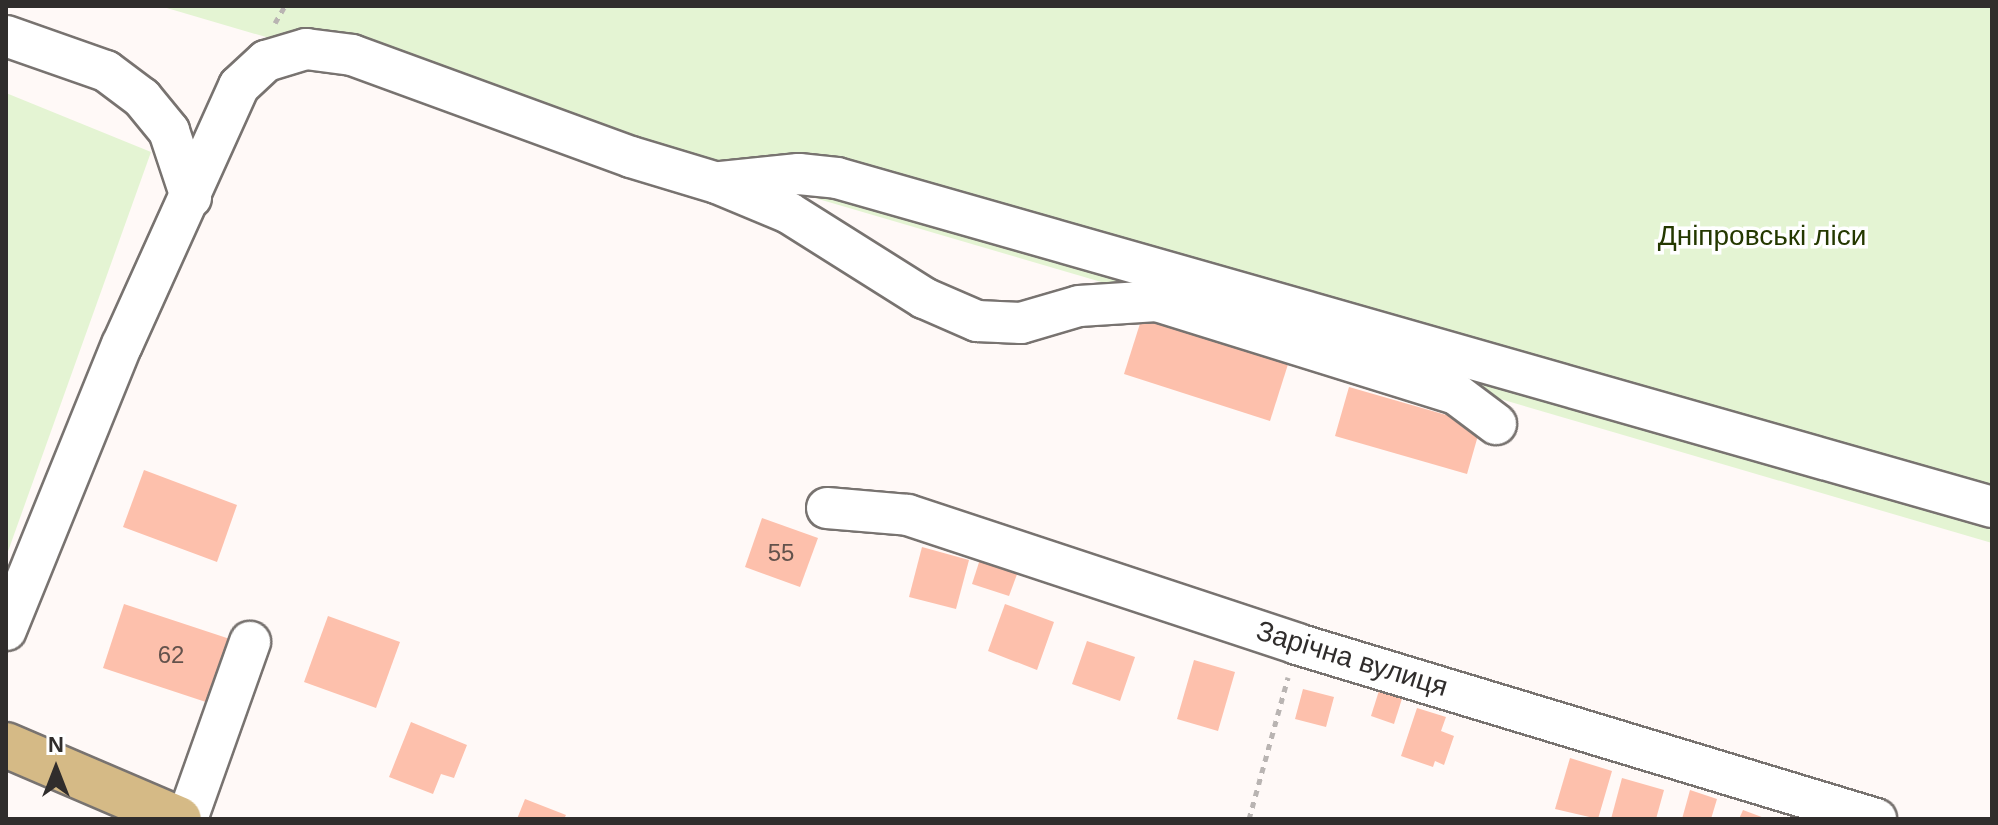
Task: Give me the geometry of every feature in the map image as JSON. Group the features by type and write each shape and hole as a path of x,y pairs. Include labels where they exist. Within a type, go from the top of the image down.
{"main road":[{"path":"6,745 179,819"}],"street":[{"path":"6,36 106,71 142,98 169,131 191,197"},
{"path":"6,630 55,502 239,86 266,61 306,49 352,55 717,183 789,213 924,298 977,321 1021,323 1079,306 1157,301 1456,394 1496,424"},
{"path":"717,183 799,174 837,178 1992,507"},
{"name":"Зарічна вулиця","path":"827,508 908,515 1297,644 1876,819"},
{"path":"187,819 250,642"}],"path":[{"path":"1249,819 1297,644"}],"green space":[{"name":"Дніпровські ліси","path":"160,6 1992,6 1992,543 1654,444"},
{"path":"6,93 151,152 6,557"}],"building":[{"path":"1144,311 1290,358 1270,421 1124,374"},
{"path":"1349,387 1481,425 1467,474 1335,436"},
{"path":"144,470 237,505 217,562 123,527"},
{"path":"762,518 818,538 800,587 745,567"},
{"path":"922,547 969,560 956,609 909,597"},
{"path":"982,553 1020,566 1009,596 972,584"},
{"path":"124,604 239,642 218,706 103,668"},
{"path":"1005,604 1054,622 1037,670 988,651"},
{"path":"328,616 400,642 376,708 304,682"},
{"path":"1087,641 1135,657 1120,701 1072,684"},
{"path":"1194,660 1235,672 1218,731 1177,719"},
{"path":"1383,678 1406,686 1394,724 1371,716"},
{"path":"1303,689 1334,697 1326,727 1295,719"},
{"path":"1417,708 1446,717 1441,731 1454,736 1444,765 1435,761 1433,767 1401,756"},
{"path":"411,722 467,745 454,778 441,774 433,794 389,777"},
{"path":"1570,758 1612,771 1598,819 1555,809"},
{"path":"1622,778 1664,790 1656,819 1611,819"},
{"path":"1690,790 1717,799 1711,819 1682,819"},
{"path":"525,799 566,815 564,819 517,819"},
{"path":"1743,810 1767,819 1739,819"}]}
